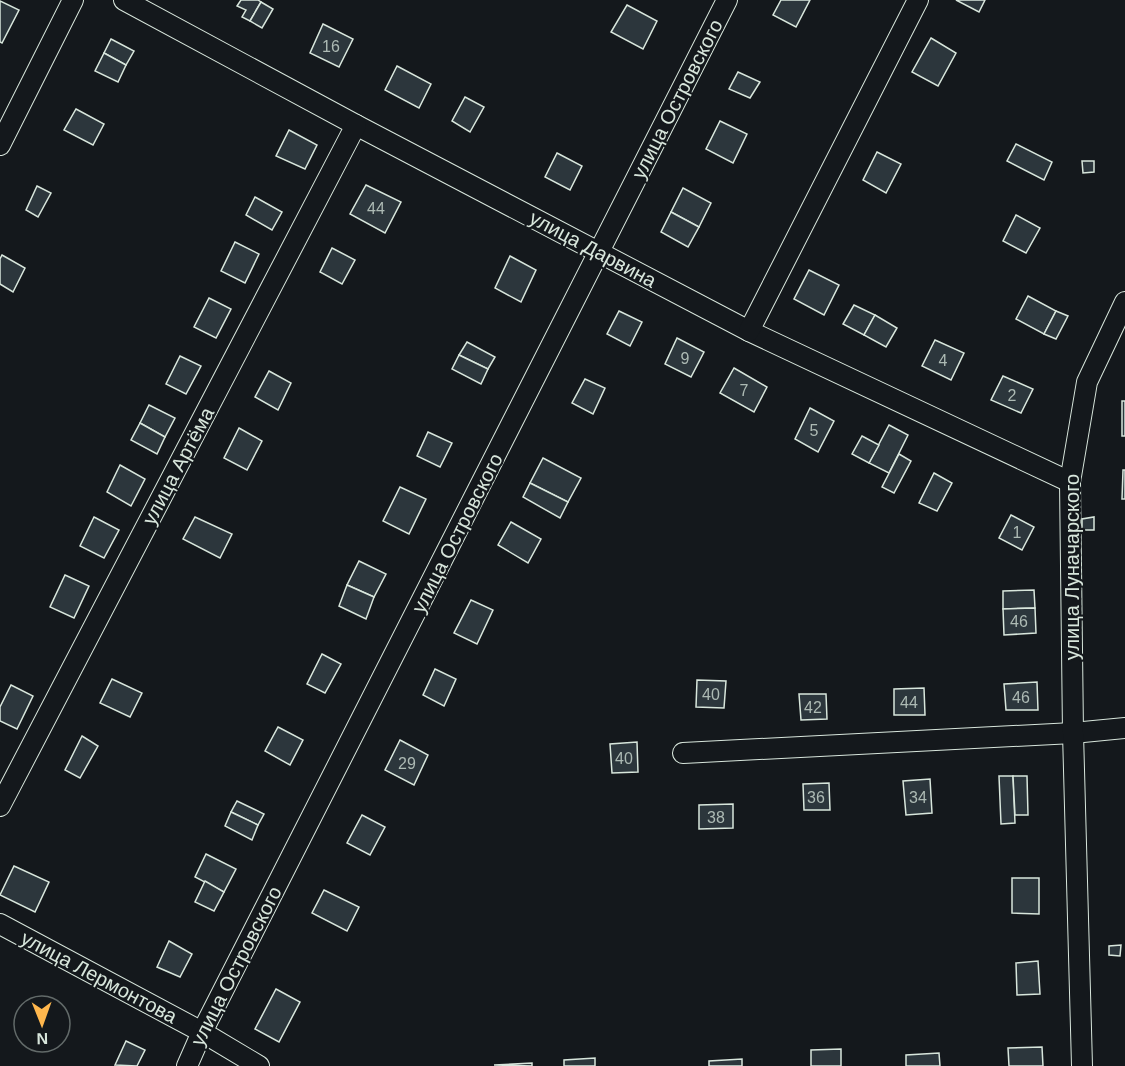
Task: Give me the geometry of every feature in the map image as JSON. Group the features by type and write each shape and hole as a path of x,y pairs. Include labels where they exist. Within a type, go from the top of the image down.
{"street":[{"path":"0,145 73,0"},
{"name":"улица Дарвина","path":"124,0 356,125 749,331 1070,482"},
{"name":"улица Островского","path":"187,1066 202,1032 727,0"},
{"path":"749,331 918,0"},
{"name":"улица Артёма","path":"0,806 356,125"},
{"name":"улица Луначарского","path":"1082,1066 1073,734 1070,482 1087,382 1125,302"},
{"path":"683,753 1073,734 1125,728"},
{"name":"улица Лермонтова","path":"0,924 202,1032 259,1066"}],"building":[{"path":"241,0 261,2 250,21 242,17 246,10 237,6"},
{"path":"781,0 810,0 796,27 773,15"},
{"path":"956,0 985,0 979,12"},
{"path":"0,1 19,10 2,43 0,42"},
{"path":"261,2 273,9 262,28 250,21"},
{"path":"627,5 657,21 643,49 611,32"},
{"path":"323,24 353,39 339,67 310,53"},
{"path":"931,38 956,53 938,86 912,72"},
{"path":"111,39 134,51 126,65 104,53"},
{"path":"104,53 126,65 118,82 95,71"},
{"path":"397,66 431,84 419,108 385,90"},
{"path":"738,72 760,82 750,98 729,89"},
{"path":"465,97 484,107 470,132 452,121"},
{"path":"76,109 104,124 93,145 64,130"},
{"path":"720,121 747,134 733,163 706,149"},
{"path":"289,130 317,145 305,169 276,156"},
{"path":"1016,144 1052,162 1044,180 1007,161"},
{"path":"877,152 901,164 886,193 863,180"},
{"path":"557,153 582,166 570,190 545,177"},
{"path":"1082,161 1094,161 1094,172 1083,173"},
{"path":"366,185 401,202 385,233 350,214"},
{"path":"37,186 51,193 38,217 26,210"},
{"path":"683,188 711,203 699,227 671,212"},
{"path":"255,197 282,212 272,230 246,215"},
{"path":"671,212 699,227 688,247 661,232"},
{"path":"1016,215 1040,228 1026,253 1003,241"},
{"path":"235,242 259,254 245,283 221,271"},
{"path":"332,248 355,260 342,284 320,272"},
{"path":"2,255 25,268 13,292 0,284"},
{"path":"510,256 536,270 521,302 495,288"},
{"path":"809,270 839,285 824,315 794,299"},
{"path":"1028,296 1056,311 1044,334 1016,319"},
{"path":"209,298 231,309 216,338 194,327"},
{"path":"854,305 875,315 864,335 843,324"},
{"path":"619,311 642,322 630,346 607,334"},
{"path":"1056,311 1068,316 1056,339 1044,334"},
{"path":"875,315 897,328 886,347 864,335"},
{"path":"677,338 704,352 691,377 665,364"},
{"path":"935,340 964,353 951,380 922,366"},
{"path":"467,342 495,357 488,369 459,355"},
{"path":"459,355 488,369 481,384 452,369"},
{"path":"180,356 201,366 186,394 166,384"},
{"path":"734,368 767,387 754,412 720,393"},
{"path":"269,371 291,383 278,410 255,397"},
{"path":"1003,376 1033,389 1021,413 991,400"},
{"path":"585,379 605,388 593,414 572,403"},
{"path":"1122,401 1125,401 1125,436 1122,436"},
{"path":"149,405 175,418 165,437 140,423"},
{"path":"810,408 834,421 818,452 795,439"},
{"path":"140,423 165,437 157,454 131,440"},
{"path":"889,425 908,435 889,473 869,463"},
{"path":"239,428 262,441 247,470 224,458"},
{"path":"428,432 452,443 440,467 417,456"},
{"path":"862,436 879,445 869,463 852,454"},
{"path":"899,454 911,461 894,493 882,487"},
{"path":"543,458 581,478 568,502 530,483"},
{"path":"120,465 145,479 131,506 107,492"},
{"path":"1123,470 1125,470 1125,499 1122,499"},
{"path":"934,473 952,483 937,511 919,503"},
{"path":"530,483 568,502 560,518 523,497"},
{"path":"400,487 426,499 409,534 383,521"},
{"path":"1011,515 1034,527 1022,550 999,538"},
{"path":"94,517 119,530 104,558 80,546"},
{"path":"195,517 232,534 220,558 183,539"},
{"path":"1094,517 1094,530 1082,530 1082,519"},
{"path":"511,522 541,539 528,563 498,545"},
{"path":"359,561 386,574 374,597 347,585"},
{"path":"65,575 89,586 74,618 50,607"},
{"path":"347,585 374,597 366,619 339,606"},
{"path":"1034,590 1035,608 1003,609 1003,591"},
{"path":"471,600 493,610 477,644 454,633"},
{"path":"1035,608 1036,633 1004,635 1003,609"},
{"path":"322,654 341,664 325,693 307,684"},
{"path":"435,669 456,679 444,706 423,695"},
{"path":"112,679 142,693 130,717 100,703"},
{"path":"697,680 726,681 724,708 696,707"},
{"path":"1037,682 1038,710 1006,710 1004,684"},
{"path":"11,685 33,696 17,729 0,721 0,707"},
{"path":"924,688 925,715 894,715 894,689"},
{"path":"799,694 826,694 827,719 801,720"},
{"path":"278,727 303,740 290,765 265,751"},
{"path":"82,736 98,746 80,778 65,770"},
{"path":"400,740 428,755 414,785 385,770"},
{"path":"637,742 638,772 612,773 610,744"},
{"path":"999,776 1013,776 1015,823 1001,824"},
{"path":"1013,776 1027,776 1028,815 1015,815"},
{"path":"930,779 932,813 906,815 903,781"},
{"path":"829,783 830,810 804,810 803,784"},
{"path":"237,801 264,814 258,825 231,812"},
{"path":"733,804 733,828 699,829 699,805"},
{"path":"231,812 258,825 252,840 225,826"},
{"path":"362,815 385,827 370,855 347,843"},
{"path":"206,854 236,869 224,892 195,877"},
{"path":"14,866 49,882 35,912 0,895"},
{"path":"1012,878 1039,878 1039,914 1012,913"},
{"path":"205,881 224,892 214,911 195,902"},
{"path":"324,890 359,907 347,931 312,913"},
{"path":"169,941 192,954 180,977 157,967"},
{"path":"1121,945 1120,956 1109,955 1109,946"},
{"path":"1038,961 1040,994 1017,995 1016,963"},
{"path":"276,989 300,1002 279,1042 255,1029"},
{"path":"126,1041 145,1050 137,1066 115,1065"},
{"path":"1042,1047 1043,1066 1009,1066 1008,1048"},
{"path":"841,1049 841,1066 811,1066 811,1050"},
{"path":"939,1053 940,1066 906,1066 906,1055"},
{"path":"595,1058 595,1066 564,1066 564,1060"},
{"path":"742,1059 742,1066 709,1066 709,1061"},
{"path":"532,1063 532,1066 494,1065"}]}
